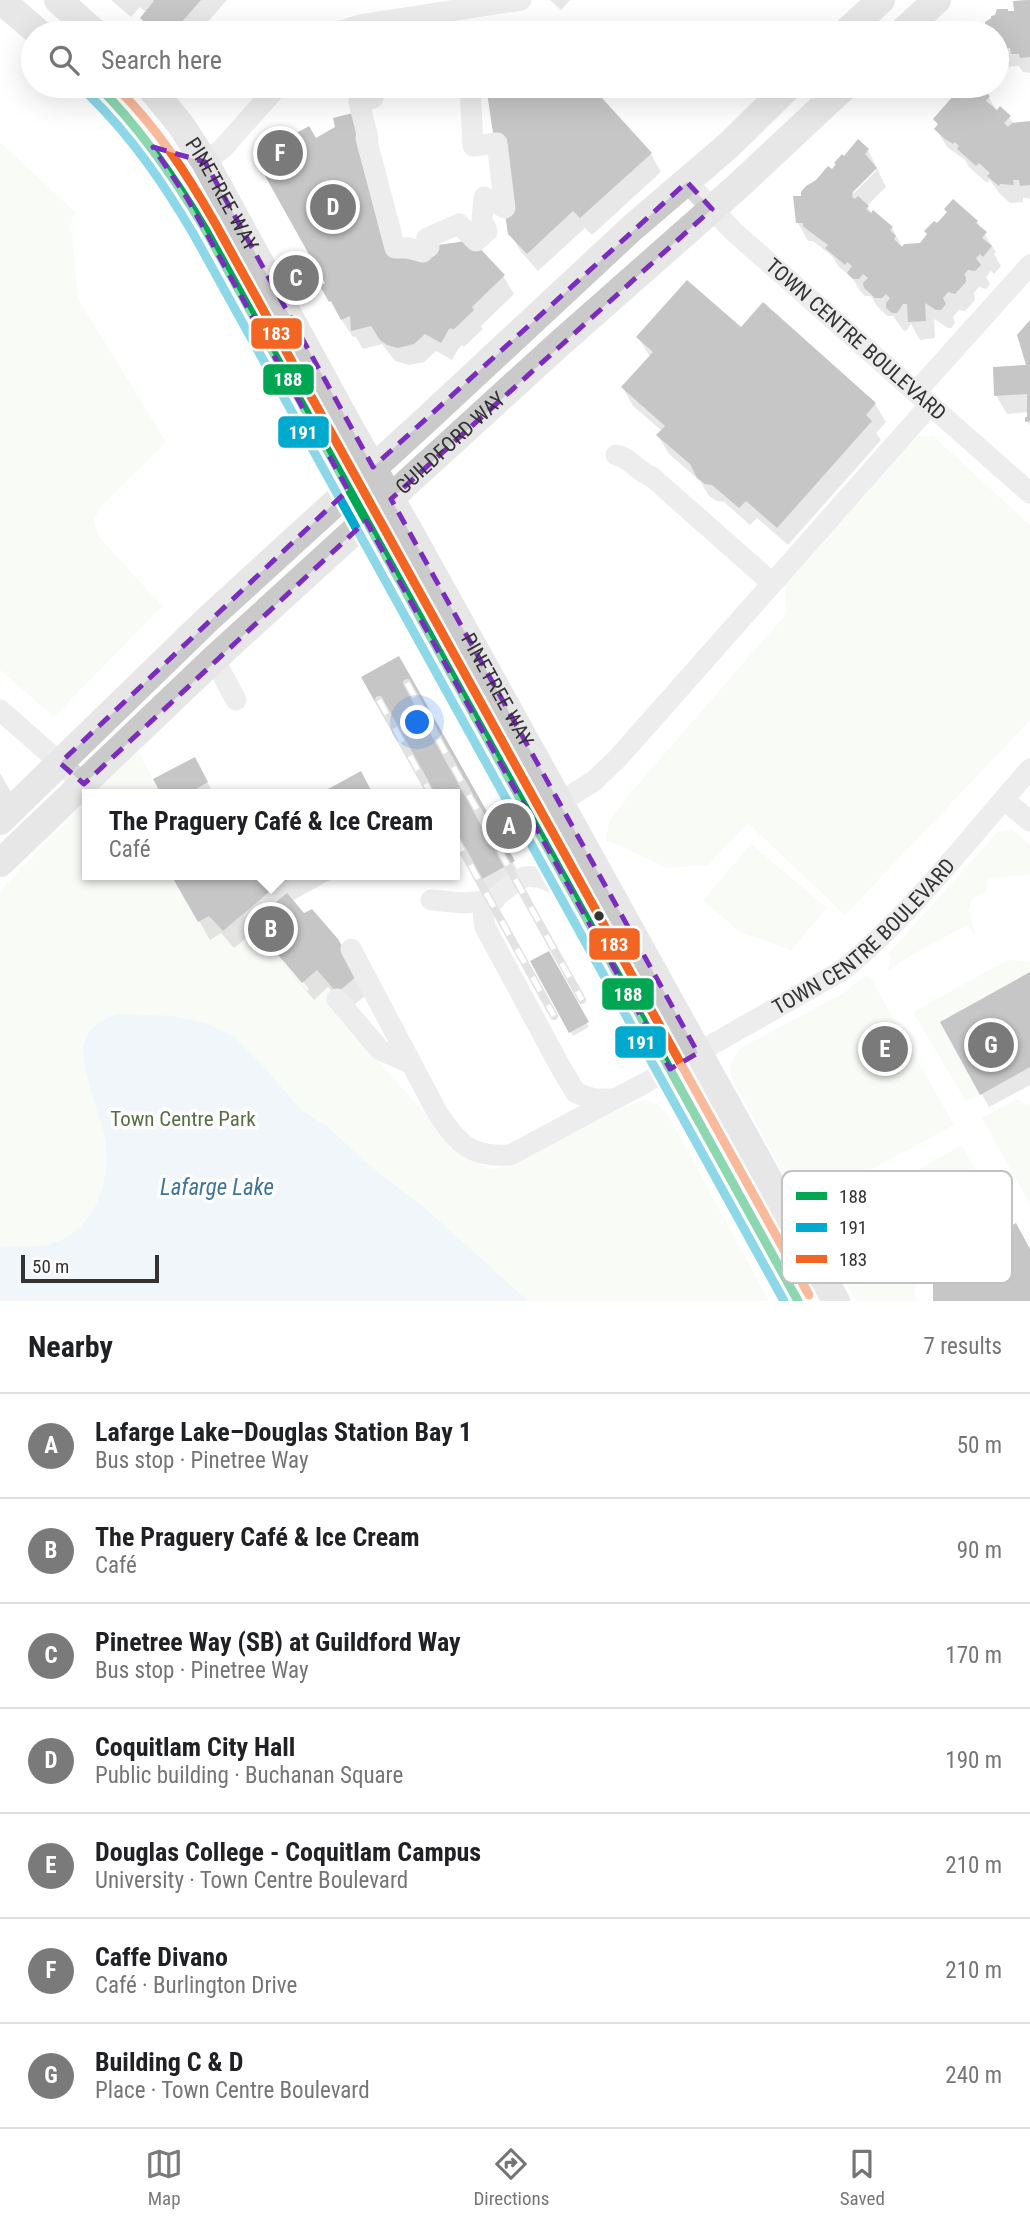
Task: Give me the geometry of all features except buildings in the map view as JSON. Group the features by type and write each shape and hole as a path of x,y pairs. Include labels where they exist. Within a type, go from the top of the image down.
{"main road":[{"path":"1,0 25,21"},
{"path":"58,0 82,21"},
{"path":"858,21 881,0"},
{"path":"914,21 937,0"},
{"name":"PINETREE WAY","path":"110,98 153,147 187,198 782,1272"},
{"name":"PINETREE WAY","path":"159,98 205,162 782,1204"},
{"name":"GUILDFORD WAY","path":"0,821 207,620 632,228 729,145 777,98"},
{"name":"GUILDFORD WAY","path":"0,863 214,659 832,98"},
{"path":"153,147 195,162 205,162"},
{"name":"PINETREE WAY","path":"788,1283 798,1301"},
{"name":"PINETREE WAY","path":"826,1283 836,1301"}],"street":[{"path":"386,21 521,0"},
{"path":"205,162 223,148 267,98"},
{"path":"373,98 359,102 395,248 423,252 425,247 429,247 427,238 459,224 476,241 487,231 482,220 484,197 505,208 497,143 473,146 471,98"},
{"name":"TOWN CENTRE BOULEVARD","path":"687,181 733,231 1030,493"},
{"path":"559,803 594,781 618,758 759,600 1030,265"},
{"path":"616,455 624,457 643,473 653,477 772,583"},
{"path":"214,659 236,699"},
{"path":"0,710 84,784"},
{"name":"TOWN CENTRE BOULEVARD","path":"351,949 438,1114 451,1133 466,1148 478,1154 510,1156 670,1069 852,963 901,915 1030,769"},
{"path":"1004,800 1030,821"},
{"path":"572,893 547,880 524,877 485,909 485,927 576,1093 594,1099 615,1099"},
{"path":"431,900 464,903 495,900"},
{"path":"337,999 380,1050 412,1064"}],"highlighted area":[{"path":"153,147 205,162 373,467 687,182 712,209 391,499 698,1053 670,1069 366,521 84,784 60,763 348,490 187,198"}],"green space":[{"path":"0,142 75,212 71,223 78,299 166,442 100,507 94,520 98,536 162,606 54,717 0,670"},
{"path":"912,436 933,436 1030,525 1030,720 845,915 748,823 707,865 668,868 606,840 609,822 633,790 787,613 784,578"},
{"path":"138,751 158,789 98,789"},
{"name":"Town Centre Park","path":"82,805 82,880 174,880 198,922 209,916 223,931 243,914 302,983 317,970 337,993 380,1063 464,1158 491,1169 510,1166 624,1107 646,1100 658,1105 668,1115 769,1301 0,1301 0,891"},
{"path":"1012,829 1030,845 1030,875 987,878 987,891 973,898 969,910 976,937 967,925 911,955 888,971 891,957 889,953 998,832"},
{"path":"751,844 827,908 791,950 740,932 703,900"},
{"path":"1007,960 1030,962 1030,972 940,1022 980,1095 966,1101 913,1012"},
{"path":"865,976 870,977 954,1125 868,1171 782,1172 732,1079 731,1065 744,1046 844,993"},
{"path":"1017,1099 1030,1105 1030,1204 1012,1171 982,1118"},
{"path":"962,1145 976,1171 915,1171"},
{"path":"846,1283 916,1283 914,1294 917,1301 856,1301"}],"water":[{"name":"Lafarge Lake","path":"117,1014 172,1016 205,1023 233,1036 301,1110 329,1128 369,1165 427,1210 528,1301 0,1301 0,1246 38,1246 59,1241 73,1233 94,1209 105,1178 107,1162 101,1121 86,1073 85,1041 90,1031 98,1024"}],"railway":[{"path":"407,683 582,1000"},
{"path":"379,700 428,789"},
{"path":"460,846 554,1016"}],"transit line":[{"name":"191","path":"92,98 146,162 194,235 784,1301"},
{"name":"188","path":"109,98 156,154 205,229 782,1272"},
{"name":"183","path":"127,98 170,151 215,223 782,1246"},
{"name":"188","path":"788,1283 798,1301"},
{"name":"183","path":"802,1283 809,1295"}],"place":[{"name":"Caffe Divano","path":"280,153"},
{"name":"Coquitlam City Hall","path":"333,207"},
{"name":"Pinetree Way (SB) at Guildford Way","path":"296,278"},
{"name":"Lafarge Lake–Douglas Station Bay 1","path":"509,826"},
{"name":"The Praguery Café & Ice Cream","path":"271,929"},
{"name":"Building C & D","path":"991,1045"},
{"name":"Douglas College - Coquitlam Campus","path":"885,1049"}]}
